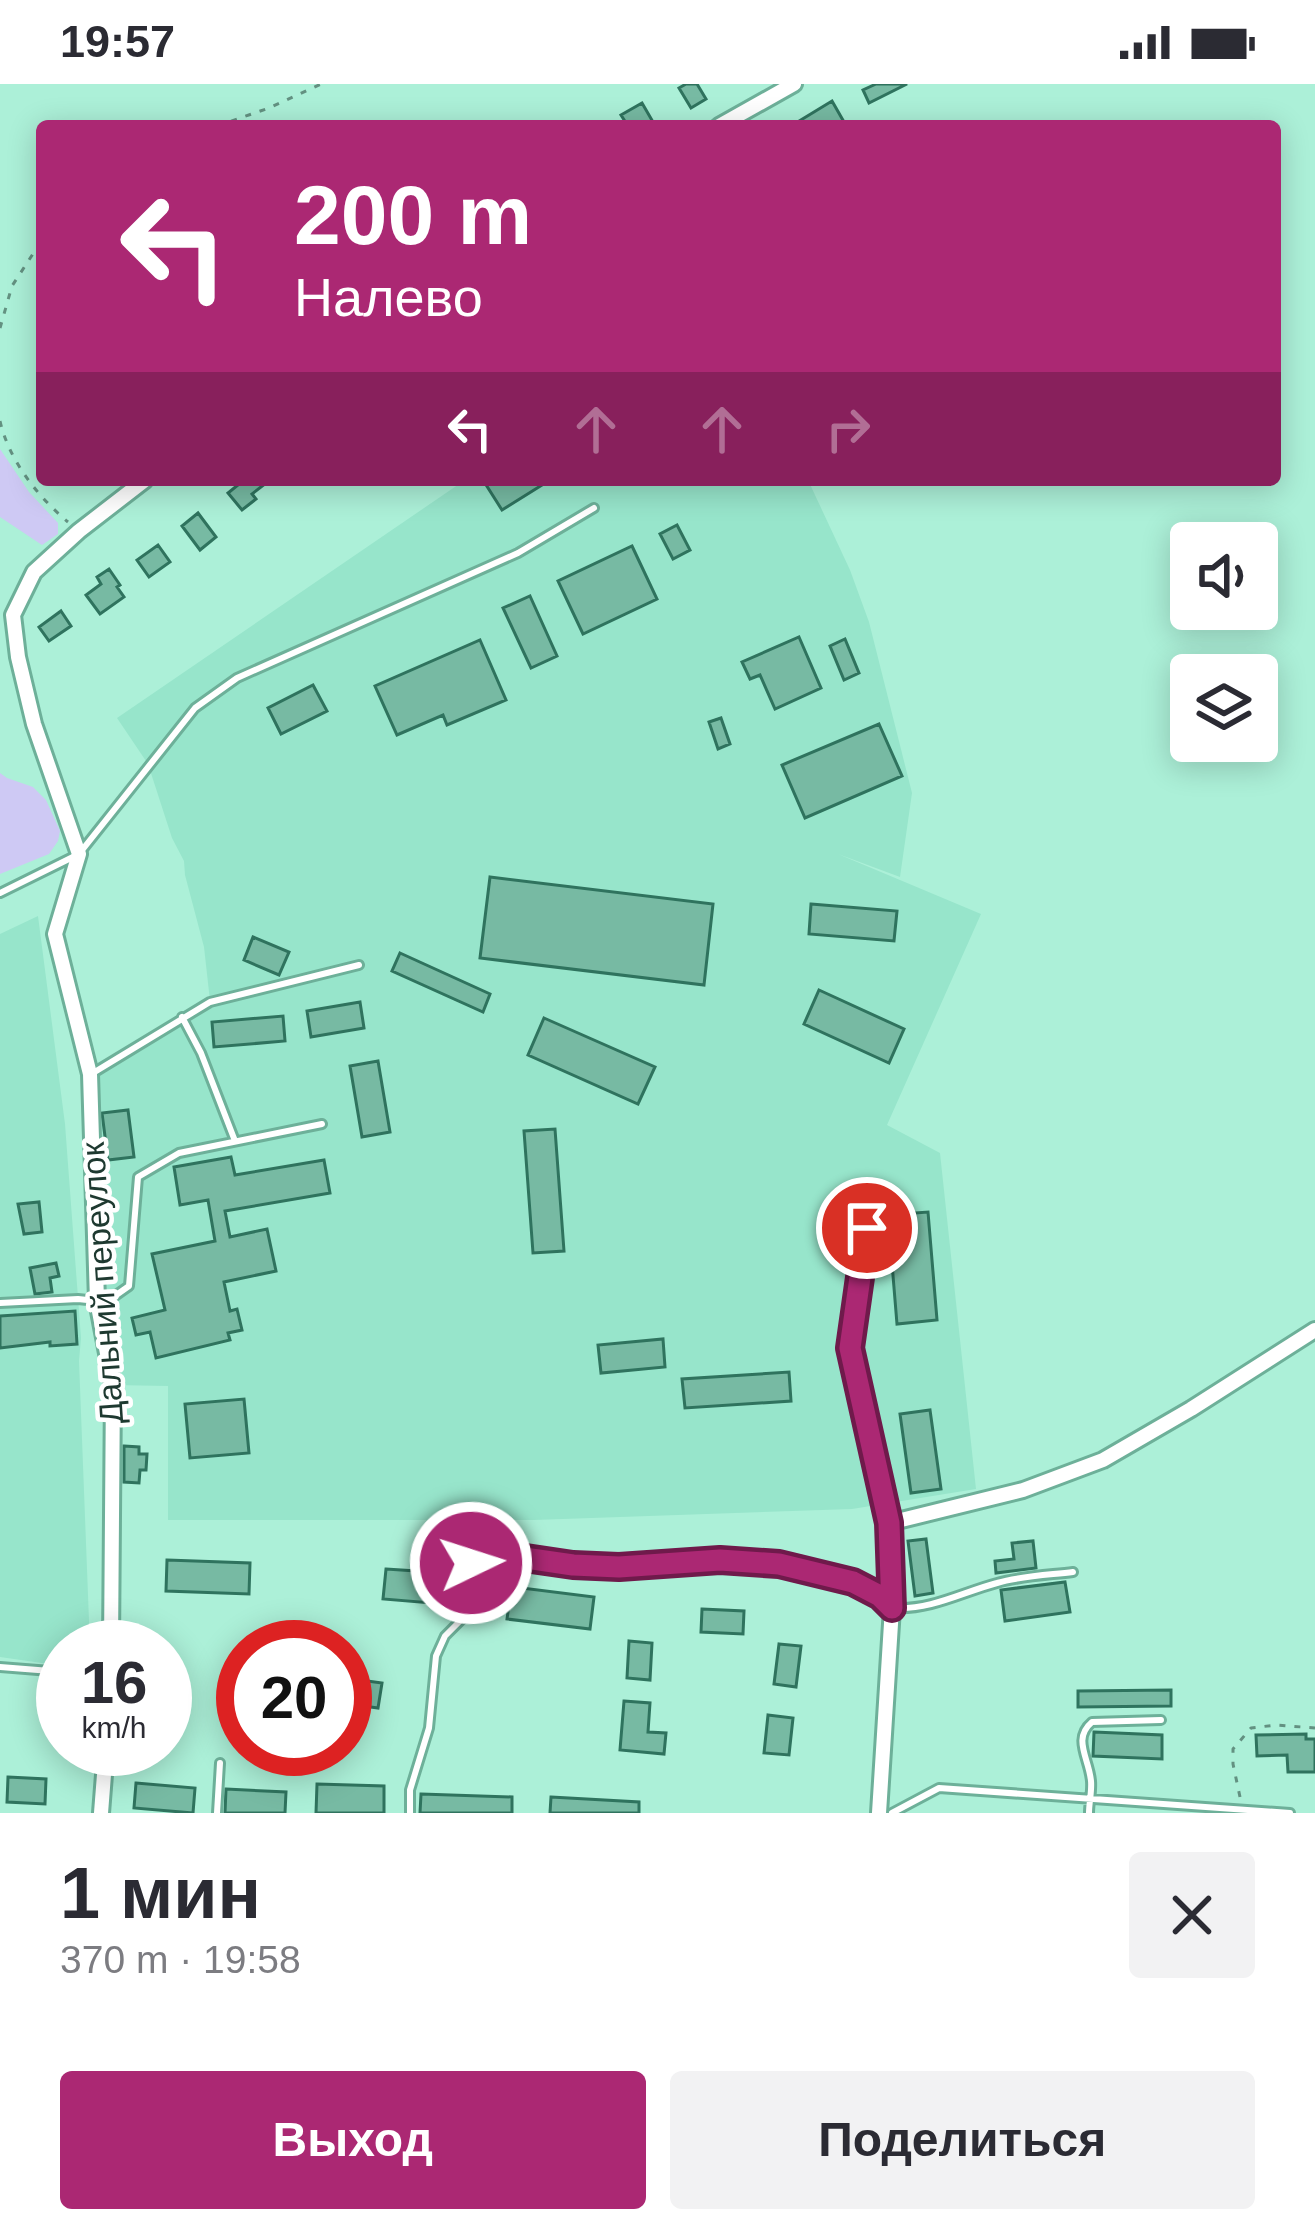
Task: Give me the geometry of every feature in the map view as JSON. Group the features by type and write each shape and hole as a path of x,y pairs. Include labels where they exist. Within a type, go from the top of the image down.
{"street":[{"path":"730,120 794,84"},
{"path":"79,854 34,724 13,616 34,572 137,486"},
{"name":"Дальний переулок","path":"79,854 55,934 91,1074 97,1301 113,1385 111,1620"},
{"path":"867,1228 850,1348 889,1523 892,1608 879,1813"},
{"path":"889,1523 1023,1490 1103,1460 1315,1330"},
{"path":"484,1552 619,1567 720,1560 779,1564 853,1582 892,1608"},
{"path":"101,1813 104,1776"}],"lane":[{"path":"0,893 79,854 195,708 237,678 518,553 594,508"},
{"path":"91,1074 210,1002 359,965"},
{"path":"182,1017 235,1142"},
{"path":"0,1303 112,1298 129,1286 139,1177 179,1153 322,1124"},
{"path":"410,1813 410,1790 430,1728 436,1656 445,1636 461,1620 471,1563 484,1552"},
{"path":"892,1608 908,1609 961,1596 998,1582 1073,1572"},
{"path":"0,1667 36,1670"},
{"path":"1089,1813 1091,1780 1081,1737 1085,1727 1093,1721 1161,1720"},
{"path":"217,1813 219,1776"},
{"path":"892,1813 939,1788 1290,1813"}],"path":[{"path":"234,120 321,84"},
{"path":"0,328 12,286 36,249"},
{"path":"0,421 17,465 53,509 79,531"},
{"path":"1241,1812 1233,1749 1244,1736 1251,1729 1276,1725 1315,1729"}],"shaded area":[{"path":"0,449 29,492 58,523 58,534 42,545 0,517"},
{"path":"456,486 811,486 869,622 912,793 900,877 838,854 981,914 887,1125 940,1153 976,1489 852,1509 534,1520 168,1520 168,1386 113,1385 92,1301 90,1074 210,1001 204,947 184,861 148,764 117,718"},
{"path":"0,773 33,787 46,800 60,831 49,854 0,874"},
{"path":"38,916 65,1124 81,1338 89,1620 36,1620 36,1662 0,1657 0,934"}],"building":[{"path":"697,84 706,99 691,108 679,88"},
{"path":"876,84 907,84 869,103 863,90"},
{"path":"832,101 843,120 801,120"},
{"path":"642,103 652,120 624,120 621,115"},
{"path":"237,486 262,486 242,510 228,493"},
{"path":"487,486 540,486 502,510"},
{"path":"198,513 216,537 200,550 182,526"},
{"path":"677,525 690,550 673,559 660,534"},
{"path":"158,545 170,562 149,577 137,560"},
{"path":"632,546 657,599 583,634 558,581"},
{"path":"109,569 124,597 100,614 86,595 101,584 97,577"},
{"path":"530,596 557,656 531,668 503,608"},
{"path":"61,611 71,626 49,641 39,627"},
{"path":"799,637 821,688 775,709 760,675 750,679 742,662"},
{"path":"845,639 859,673 844,680 830,646"},
{"path":"480,640 506,700 447,725 443,715 397,735 375,686"},
{"path":"313,685 327,711 281,734 268,708"},
{"path":"721,718 730,744 718,749 709,722"},
{"path":"879,724 902,776 805,818 782,765"},
{"path":"490,877 713,904 704,985 480,958"},
{"path":"811,904 897,911 894,941 809,934"},
{"path":"253,937 289,952 279,975 244,960"},
{"path":"400,953 490,994 483,1012 392,971"},
{"path":"819,990 904,1029 889,1063 804,1024"},
{"path":"360,1002 364,1028 311,1037 307,1011"},
{"path":"283,1016 285,1041 214,1047 212,1022"},
{"path":"544,1018 655,1067 638,1104 528,1055"},
{"path":"378,1061 390,1132 362,1137 350,1066"},
{"path":"128,1110 134,1157 108,1160 102,1113"},
{"path":"555,1129 564,1251 533,1253 524,1131"},
{"path":"231,1157 235,1175 324,1160 330,1193 225,1211 230,1237 267,1229 276,1271 224,1282 230,1311 237,1309 242,1330 228,1333 230,1340 156,1358 150,1332 136,1335 132,1318 165,1310 152,1254 215,1241 208,1200 180,1205 174,1167"},
{"path":"39,1202 42,1232 24,1234 18,1204"},
{"path":"928,1212 937,1320 897,1324 888,1215"},
{"path":"56,1263 59,1276 50,1278 52,1292 35,1294 30,1268"},
{"path":"75,1311 77,1344 0,1348 0,1316"},
{"path":"663,1339 665,1367 601,1373 598,1345"},
{"path":"789,1372 791,1401 685,1408 682,1379"},
{"path":"244,1399 249,1453 190,1458 185,1404"},
{"path":"930,1410 941,1489 911,1493 900,1414"},
{"path":"124,1446 139,1447 139,1454 147,1454 139,1483 124,1482"},
{"path":"926,1539 933,1593 915,1596 908,1541"},
{"path":"1033,1541 1036,1568 996,1573 995,1561 1014,1559 1012,1543"},
{"path":"167,1560 250,1563 249,1594 166,1591"},
{"path":"386,1569 446,1573 444,1586 433,1585 431,1603 383,1599"},
{"path":"1065,1582 1070,1612 1005,1621 1001,1590"},
{"path":"491,1584 594,1597 590,1629 507,1619 509,1605 488,1603"},
{"path":"702,1609 744,1611 743,1634 701,1632"},
{"path":"629,1641 652,1643 650,1680 627,1678"},
{"path":"779,1644 801,1646 796,1687 774,1684"},
{"path":"372,1682 382,1683 378,1708 372,1707"},
{"path":"1171,1690 1171,1706 1078,1707 1078,1691"},
{"path":"624,1701 650,1703 648,1732 666,1733 664,1754 620,1750"},
{"path":"768,1715 793,1718 789,1755 764,1753"},
{"path":"1094,1732 1162,1735 1162,1759 1093,1756"},
{"path":"1306,1734 1306,1739 1315,1739 1315,1772 1288,1772 1287,1755 1257,1756 1256,1735"},
{"path":"8,1777 46,1779 45,1804 7,1802"},
{"path":"136,1783 195,1788 193,1813 134,1808"},
{"path":"317,1784 384,1786 384,1813 316,1813"},
{"path":"226,1789 286,1792 285,1813 225,1813"},
{"path":"421,1794 512,1797 512,1813 420,1813"},
{"path":"551,1797 639,1802 639,1813 550,1813"}],"route":[{"path":"471,1563 484,1552 538,1562 619,1567 720,1560 779,1564 853,1582 892,1608 889,1523 850,1348 867,1228"}]}
